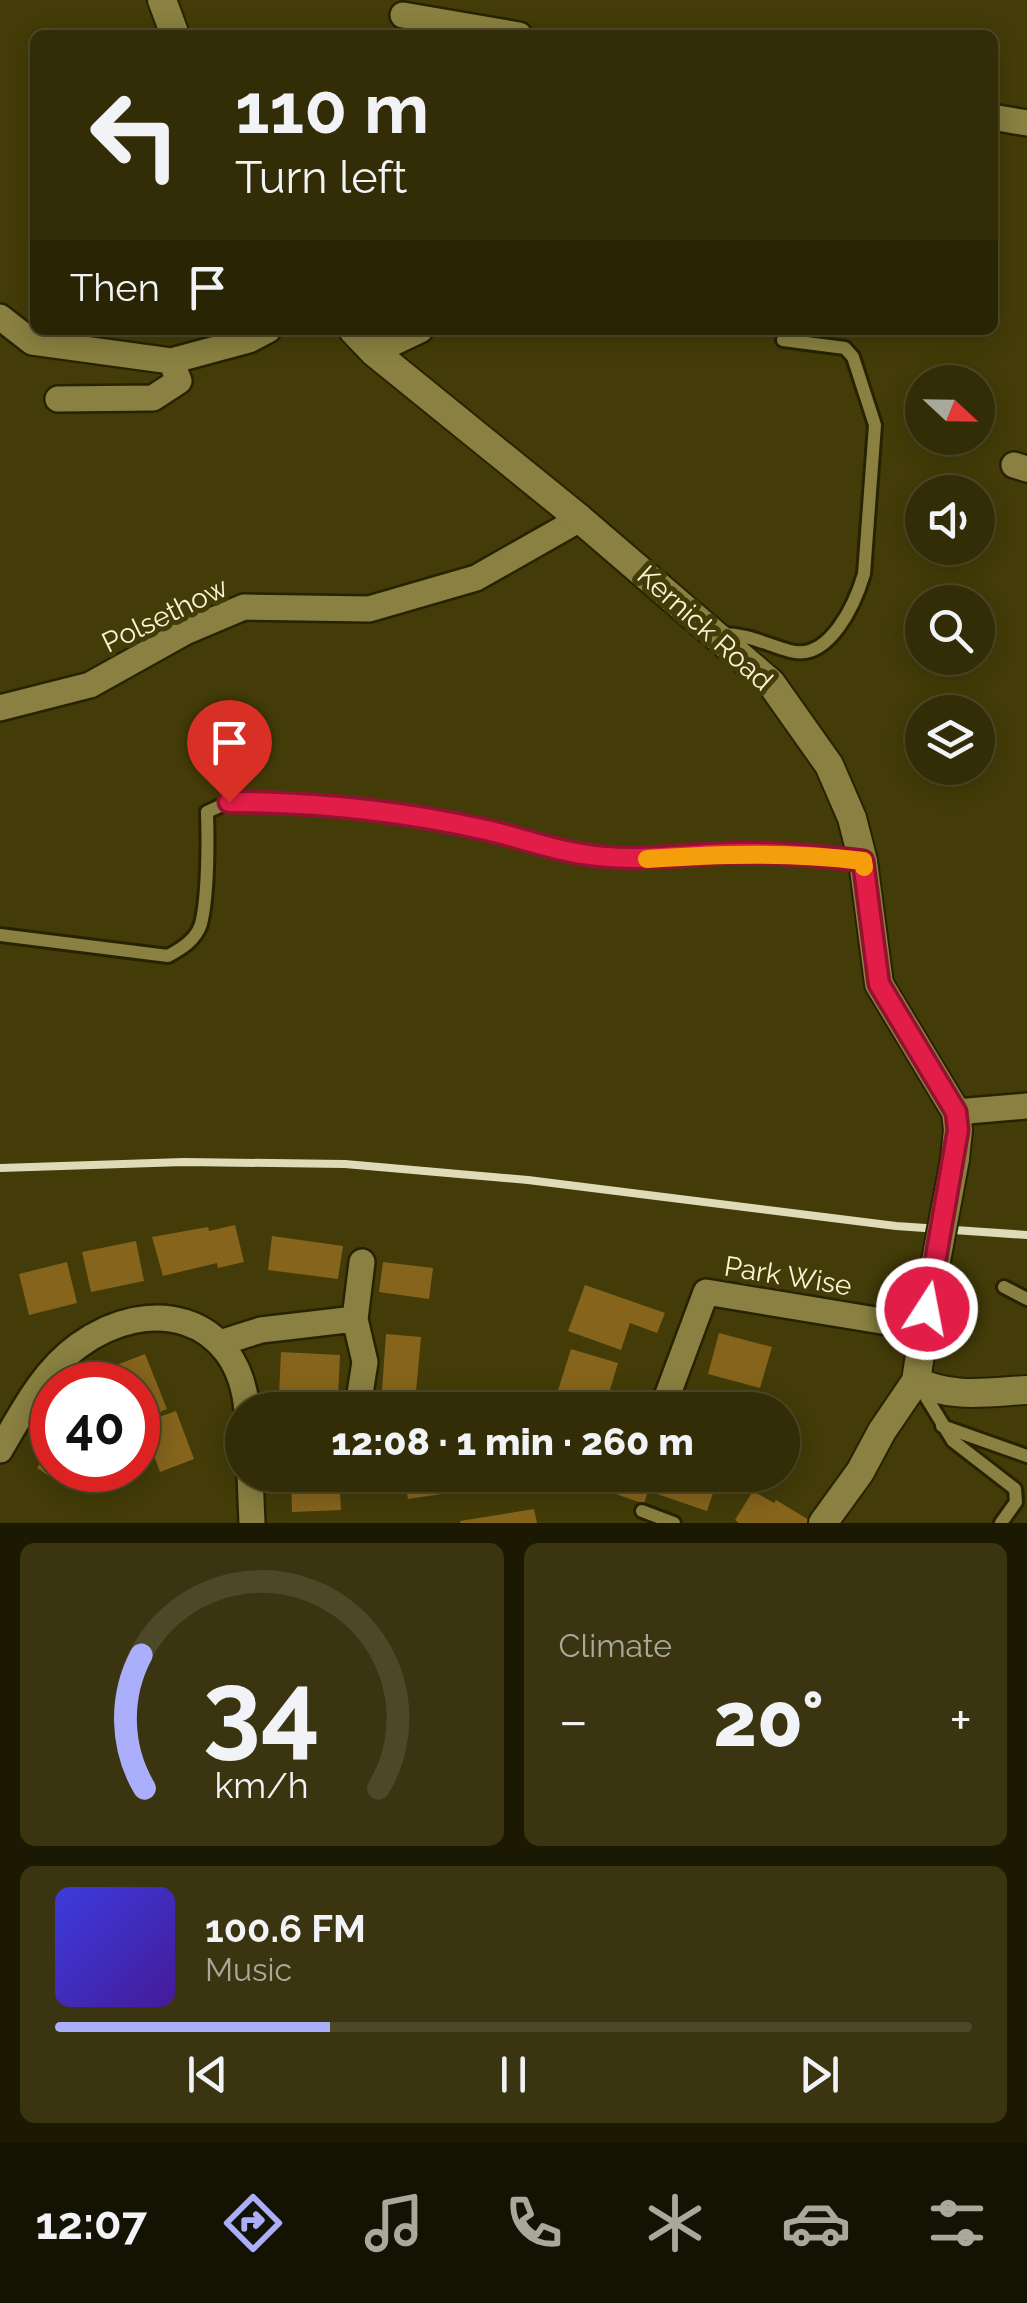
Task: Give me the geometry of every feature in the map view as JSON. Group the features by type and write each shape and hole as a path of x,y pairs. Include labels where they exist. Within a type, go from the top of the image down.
{"street":[{"path":"162,0 173,30"},
{"path":"401,17 486,30"},
{"path":"998,118 1027,123"},
{"path":"0,317 32,342 172,361 258,335"},
{"name":"Kernick Road","path":"358,335 770,683 830,766 852,818 863,861 879,984 956,1112"},
{"path":"374,352 410,335"},
{"path":"58,399 153,398 179,381 172,361"},
{"name":"Polsethow","path":"0,708 90,685 185,632 244,607 369,609 476,578 580,519"},
{"path":"823,1523 860,1472 916,1381 955,1159 956,1112 1027,1106"},
{"path":"360,1392 365,1362 355,1319 362,1262"},
{"name":"Park Wise","path":"669,1392 706,1292 926,1319"},
{"path":"0,1450 42,1381 77,1347 113,1326 150,1317 189,1320 220,1343 237,1366 243,1392"},
{"path":"220,1343 261,1330 355,1319"},
{"path":"916,1381 932,1389 959,1394 1027,1390"},
{"path":"251,1492 252,1523"}],"lane":[{"path":"714,634 747,635 791,652 806,653 822,646 858,595 864,574 875,424 853,357 845,348 783,340"},
{"path":"0,936 168,956 186,947 200,926 207,812 229,802 287,802 398,815 596,856 643,860 732,853 814,855 863,861"},
{"path":"1004,1288 1027,1299"},
{"path":"916,1381 942,1426 963,1452 1014,1489 1016,1502 1001,1523"},
{"path":"942,1426 1027,1456"},
{"path":"642,1510 674,1523"}],"building":[{"path":"235,1225 244,1262 218,1268 217,1263 163,1276 152,1237"},
{"path":"272,1236 343,1246 338,1279 268,1270"},
{"path":"136,1241 144,1281 91,1292 82,1252"},
{"path":"67,1262 77,1303 29,1315 19,1274"},
{"path":"383,1262 433,1268 429,1299 379,1292"},
{"path":"585,1285 665,1313 657,1333 630,1323 621,1350 568,1331"},
{"path":"719,1333 772,1347 760,1388 708,1374"},
{"path":"386,1334 421,1337 416,1392 382,1390"},
{"path":"571,1349 618,1363 609,1392 557,1392"},
{"path":"281,1352 340,1355 338,1392 279,1392"},
{"path":"145,1354 148,1362 124,1362"},
{"path":"160,1392 167,1409 160,1412"},
{"path":"176,1411 194,1459 160,1472 160,1417"},
{"path":"291,1492 340,1492 341,1510 292,1512"},
{"path":"407,1492 455,1492 408,1499"},
{"path":"617,1492 648,1492 644,1504"},
{"path":"651,1492 713,1492 707,1511"},
{"path":"755,1492 814,1523 739,1523 735,1520"},
{"path":"534,1509 537,1523 460,1523 460,1521"}],"railway":[{"path":"0,1168 184,1162 345,1164 528,1180 896,1226 1027,1235"}],"slow traffic":[{"path":"647,859 732,853 814,855 863,861 864,867"}],"route":[{"path":"229,802 287,802 398,815 485,830 581,854 643,860 732,853 814,855 863,861 879,984 956,1112 955,1159 927,1309"}]}
